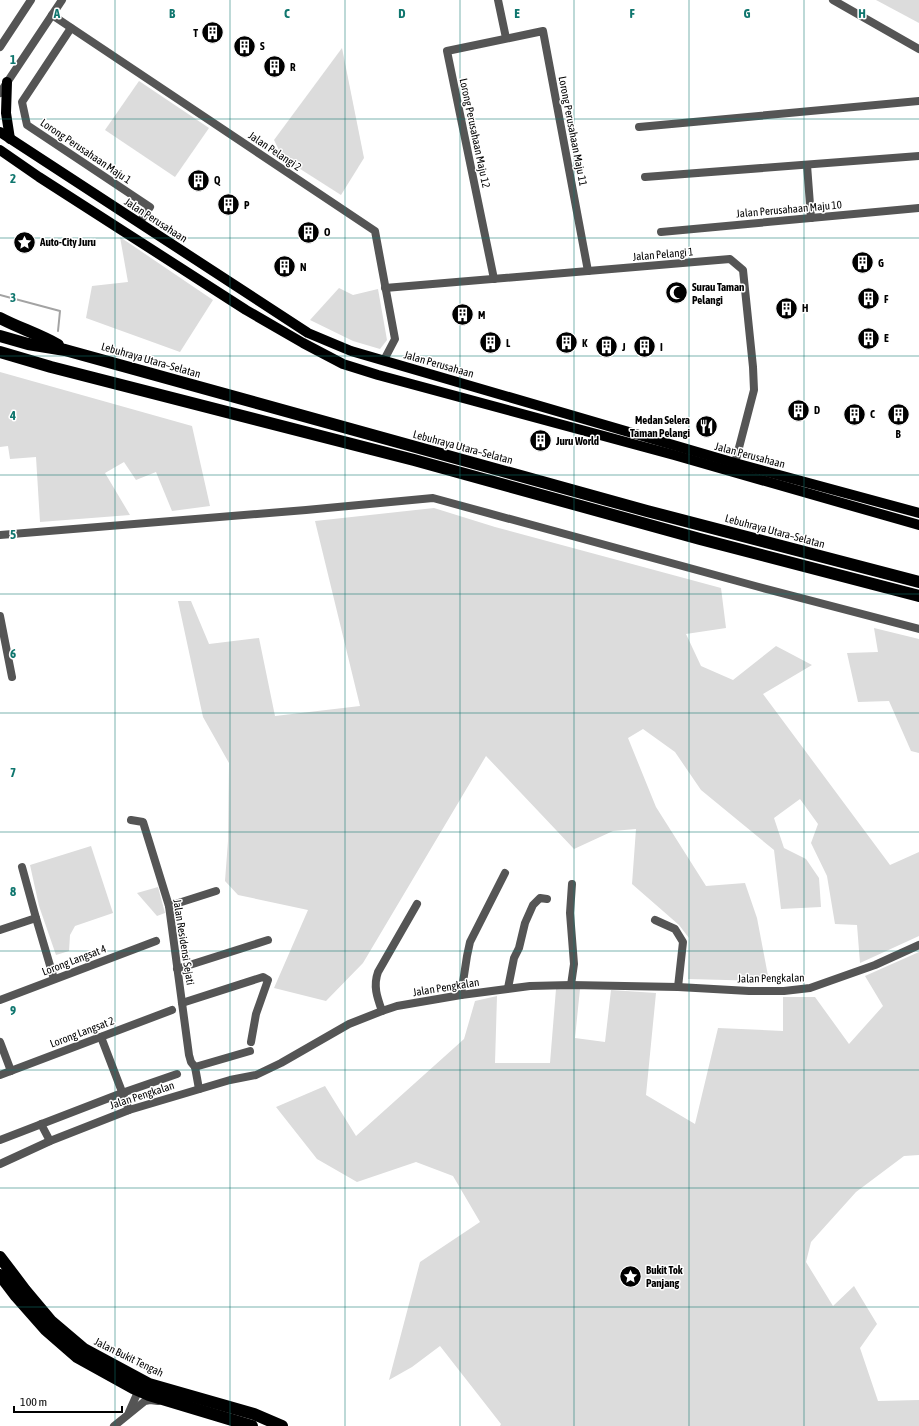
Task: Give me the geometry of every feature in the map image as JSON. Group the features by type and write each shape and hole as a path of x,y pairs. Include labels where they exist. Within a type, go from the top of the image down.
{"highway":[{"path":"0,318 47,339 65,350"},
{"name":"Lebuhraya Utara–Selatan","path":"0,336 28,344 65,350 647,511 919,582"},
{"path":"0,352 51,368 414,460 919,596"},
{"path":"0,359 51,368"},
{"name":"Jalan Bukit Tengah","path":"0,1257 51,1321 84,1349 149,1384 254,1414 282,1426"},
{"path":"0,1275 46,1330 78,1357 133,1388 149,1395 252,1426"}],"main road":[{"path":"4,84 6,114 10,139"},
{"name":"Jalan Perusahaan","path":"0,132 308,333 351,351 735,464 919,513"},
{"name":"Jalan Perusahaan","path":"0,150 39,177 246,310 343,364 393,379 674,455 919,525"}],"street":[{"path":"0,47 31,0"},
{"path":"0,93 4,84 62,0"},
{"path":"498,0 506,38"},
{"path":"833,0 919,49"},
{"name":"Jalan Pelangi 2","path":"52,15 375,231 395,338 384,360"},
{"name":"Lorong Perusahaan Maju 1","path":"71,28 22,102 27,125 150,207 139,223"},
{"name":"Lorong Perusahaan Maju 11","path":"506,38 543,31 588,271"},
{"name":"Lorong Perusahaan Maju 12","path":"494,279 447,51 506,38"},
{"path":"639,127 919,101"},
{"path":"645,177 919,156"},
{"path":"807,165 811,218"},
{"name":"Jalan Perusahaan Maju 10","path":"662,232 919,208"},
{"name":"Jalan Pelangi 1","path":"385,288 730,259 743,270 754,390 735,464"},
{"path":"0,535 433,498 919,629"},
{"path":"0,616 12,677"},
{"name":"Jalan Residensi Sejati","path":"131,820 143,822 169,906 189,1056 195,1067"},
{"path":"22,867 54,979"},
{"path":"461,995 470,942 505,873"},
{"path":"571,984 574,964 570,913 572,884"},
{"path":"169,906 216,891"},
{"path":"508,988 514,958 519,948 525,923 533,905 540,898 547,899"},
{"path":"382,1011 376,994 375,979 417,904"},
{"path":"0,930 36,918"},
{"path":"655,920 675,929 684,942 678,987"},
{"path":"177,969 268,940"},
{"name":"Lorong Langsat 4","path":"0,1000 156,941"},
{"name":"Jalan Pengkalan","path":"0,1164 129,1110 230,1080 256,1076 343,1027 382,1011 409,1004 508,988 571,984 678,987 749,991 784,991 810,988 875,965 919,945"},
{"path":"182,1002 263,977 268,980 256,1014 251,1042"},
{"name":"Lorong Langsat 2","path":"0,1075 172,1010"},
{"path":"101,1037 129,1110"},
{"path":"0,1042 10,1071"},
{"path":"199,1090 195,1067 250,1051"},
{"path":"0,1140 122,1093 177,1074"},
{"path":"40,1124 50,1142"},
{"path":"127,1414 137,1394 133,1388"},
{"path":"114,1426 127,1414 141,1404 150,1400 176,1403"}],"shaded area":[{"path":"876,0 919,0 919,23"},
{"path":"342,48 364,158 341,195 283,158 274,140"},
{"path":"139,81 209,128 175,177 105,130"},
{"path":"120,237 213,300 180,352 86,318 92,286 128,282"},
{"path":"339,288 353,295 378,289 387,340 380,349 353,341 310,320"},
{"path":"0,372 192,426 210,506 172,511 156,472 136,480 124,462 105,473 130,515 40,522 36,457 10,459 8,446 0,447"},
{"path":"434,508 495,527 721,588 726,628 686,634 701,666 733,680 776,646 812,665 763,694 890,865 919,852 919,936 860,963 857,925 835,924 827,876 811,843 818,824 800,799 774,818 784,848 806,859 819,878 821,907 781,909 774,850 701,790 675,752 643,729 628,738 656,807 706,886 745,883 757,918 769,981 688,979 689,938 679,925 632,884 636,829 613,831 574,849 486,756 363,963 326,1001 274,988 308,910 238,895 225,881 228,841 229,763 203,717 178,601 191,601 209,644 259,638 275,716 360,706 315,521"},
{"path":"874,628 919,639 919,753 911,751 889,701 858,702 847,653 878,652"},
{"path":"91,846 113,913 75,926 70,935 69,951 56,955 39,906 30,865"},
{"path":"158,887 165,913 157,916 137,893"},
{"path":"919,952 919,1155 904,1156 856,1192 811,1242 806,1262 833,1306 854,1286 877,1324 860,1348 878,1401 919,1400 919,1426 500,1426 501,1424 440,1346 412,1367 389,1380 420,1262 480,1222 453,1176 416,1162 357,1182 317,1159 276,1107 325,1086 356,1136 464,1039 475,1001 497,996 495,1063 550,1063 556,989 580,989 575,1038 605,1042 611,990 656,993 646,1095 695,1124 718,1028 783,1031 783,997 815,997 849,1044 883,1006 865,976"}],"waterway":[{"path":"0,295 60,311 58,331"}],"place":[{"name":"T","path":"213,33"},
{"name":"S","path":"245,46"},
{"name":"R","path":"274,67"},
{"name":"Q","path":"199,180"},
{"name":"P","path":"229,205"},
{"name":"O","path":"308,232"},
{"name":"Auto-City Juru","path":"25,242"},
{"name":"G","path":"863,263"},
{"name":"N","path":"284,267"},
{"name":"Surau Taman Pelangi","path":"676,293"},
{"name":"F","path":"868,299"},
{"name":"H","path":"786,308"},
{"name":"M","path":"463,315"},
{"name":"E","path":"869,338"},
{"name":"L","path":"491,343"},
{"name":"K","path":"566,343"},
{"name":"J","path":"606,347"},
{"name":"I","path":"644,347"},
{"name":"D","path":"798,410"},
{"name":"C","path":"854,414"},
{"name":"B","path":"898,414"},
{"name":"Medan Selera Taman Pelangi","path":"706,426"},
{"name":"Juru World","path":"541,441"},
{"name":"Bukit Tok Panjang","path":"631,1276"}]}
